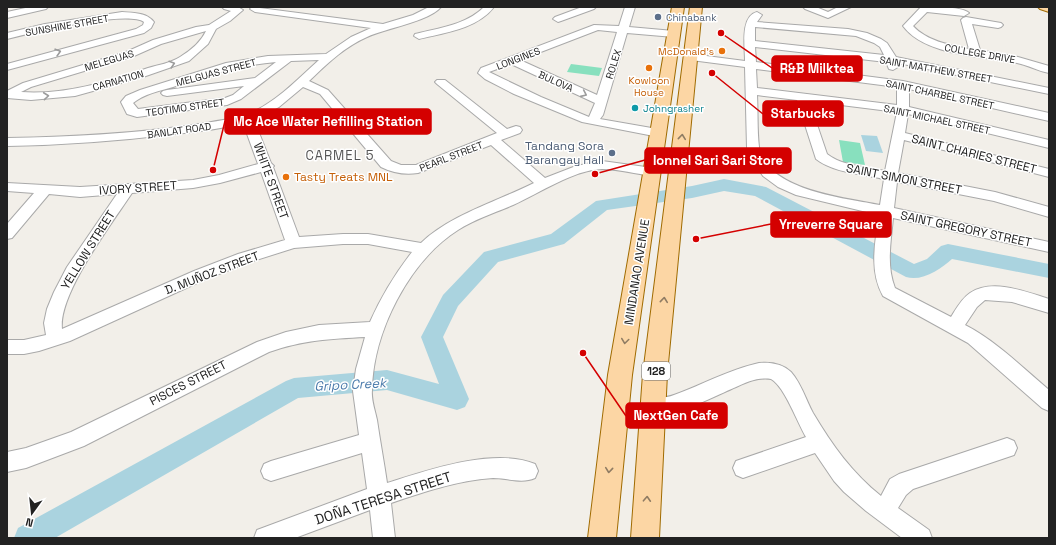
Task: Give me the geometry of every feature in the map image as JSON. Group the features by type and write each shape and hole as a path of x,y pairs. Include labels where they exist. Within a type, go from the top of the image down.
{"main road":[{"path":"1044,7 1049,8"},
{"path":"677,13 696,14"},
{"name":"MINDANAO AVENUE","path":"602,538 620,375 628,319 649,199 677,13"},
{"name":"128","path":"645,538 653,406 696,14"},
{"path":"628,319 662,326"}],"street":[{"path":"7,15 43,7"},
{"path":"211,28 227,19 238,10 226,7"},
{"name":"BANLAT ROAD","path":"7,142 136,135 208,126 248,119 272,106 330,57 354,40 384,27 422,14 436,7"},
{"path":"419,36 464,23 483,15 489,7"},
{"path":"557,7 570,15"},
{"path":"558,19 591,7"},
{"name":"ROLEX","path":"594,120 630,7"},
{"path":"808,7 826,15 831,15 846,7"},
{"path":"255,9 384,27"},
{"name":"COLLEGE DRIVE","path":"964,14 924,9 908,26 914,33 936,45 1024,61 1049,70"},
{"path":"7,67 140,31 148,26 149,22 146,19 131,11"},
{"name":"SUNSHINE STREET","path":"7,36 45,27 131,11"},
{"path":"964,14 998,25"},
{"path":"964,14 975,52"},
{"name":"SAINT GREGORY STREET","path":"892,59 886,48 872,38 848,32 754,19 750,43 753,148 758,159 770,175 784,185 802,192 1049,247"},
{"name":"LONGINES","path":"594,120 586,120 568,114 484,74 485,70 597,27 674,34"},
{"name":"CARNATION","path":"7,95 36,97 77,92 181,61 189,57 198,48 211,33 211,28"},
{"name":"MELEGUAS","path":"7,95 28,85 130,54 157,42 199,29 211,28"},
{"name":"SAINT MATTHEW STREET","path":"750,43 892,59 1049,91"},
{"name":"MELGUAS STREET","path":"128,100 147,92 196,76 247,62 330,57"},
{"name":"SAINT CHARBEL STREET","path":"691,58 729,64 734,63 899,84 1049,117"},
{"name":"TEOTIMO STREET","path":"128,100 127,102 131,111 137,113 222,102 233,99 287,59"},
{"path":"892,59 899,84 903,109 891,176 882,248 882,267 886,287 889,292 954,327 991,351 1049,402"},
{"name":"BULOVA","path":"511,60 601,101"},
{"path":"147,92 161,94 258,80"},
{"name":"PEARL STREET","path":"301,82 324,92 386,164 393,168 408,170 418,169 511,132 441,82"},
{"name":"SAINT MICHAEL STREET","path":"752,91 903,109 1049,144"},
{"name":"SAINT SIMON STREET","path":"802,97 821,156 827,161 841,166 995,197 1049,212"},
{"name":"WHITE STREET","path":"248,119 267,166 294,243"},
{"path":"594,120 621,127 659,133"},
{"name":"SAINT CHARIES STREET","path":"898,135 1049,173"},
{"path":"493,140 544,185"},
{"name":"IVORY STREET","path":"7,188 80,192 206,182 267,166"},
{"path":"384,538 379,496 362,391 363,379 376,329 398,283 425,249 453,226 578,170 591,166 613,166 653,172"},
{"name":"YELLOW STREET","path":"55,339 53,323 55,309 62,292 73,271 128,188"},
{"path":"7,234 44,191"},
{"name":"D. MUÑOZ STREET","path":"7,347 24,347 55,339 200,275 294,243 343,239 368,239 425,249"},
{"path":"954,327 976,297 987,293 1023,297 1049,306"},
{"name":"PISCES STREET","path":"7,462 26,458 77,439 227,363 269,345 286,339 319,332 376,329"},
{"path":"653,406 664,407 680,403 750,373 761,370 773,371 784,378 820,442 846,479 920,538"},
{"path":"271,471 370,441"},
{"path":"743,468 820,442"},
{"path":"885,511 898,487 907,481 1008,448"},
{"name":"DOÑA TERESA STREET","path":"271,537 379,496 445,475 493,468 528,470"}],"green space":[{"path":"571,64 602,68 599,76 567,72"},
{"path":"839,140 860,143 865,165 843,162"}],"water":[{"path":"861,135 877,136 883,153 866,151"}],"waterway":[{"name":"Gripo Creek","path":"28,538 294,388 387,380 457,399 432,337 450,301 491,257 557,239 602,205 692,192 724,185 760,191 913,272 934,264 948,251 1049,271"}],"place":[{"name":"Chinabank","path":"658,17"},
{"name":"R&B Milktea","path":"721,33"},
{"name":"McDonald's","path":"722,51"},
{"name":"Kowloon House","path":"649,68"},
{"name":"Starbucks","path":"712,73"},
{"name":"Johngrasher","path":"635,108"},
{"name":"Tandang Sora Barangay Hall","path":"612,153"},
{"name":"Mc Ace Water Refilling Station","path":"213,170"},
{"name":"Ionnel Sari Sari Store","path":"595,174"},
{"name":"Tasty Treats MNL","path":"286,177"},
{"name":"Yrreverre Square","path":"696,239"},
{"name":"NextGen Cafe","path":"583,353"}],"district":[{"name":"CARMEL 5","path":"340,155"}]}
